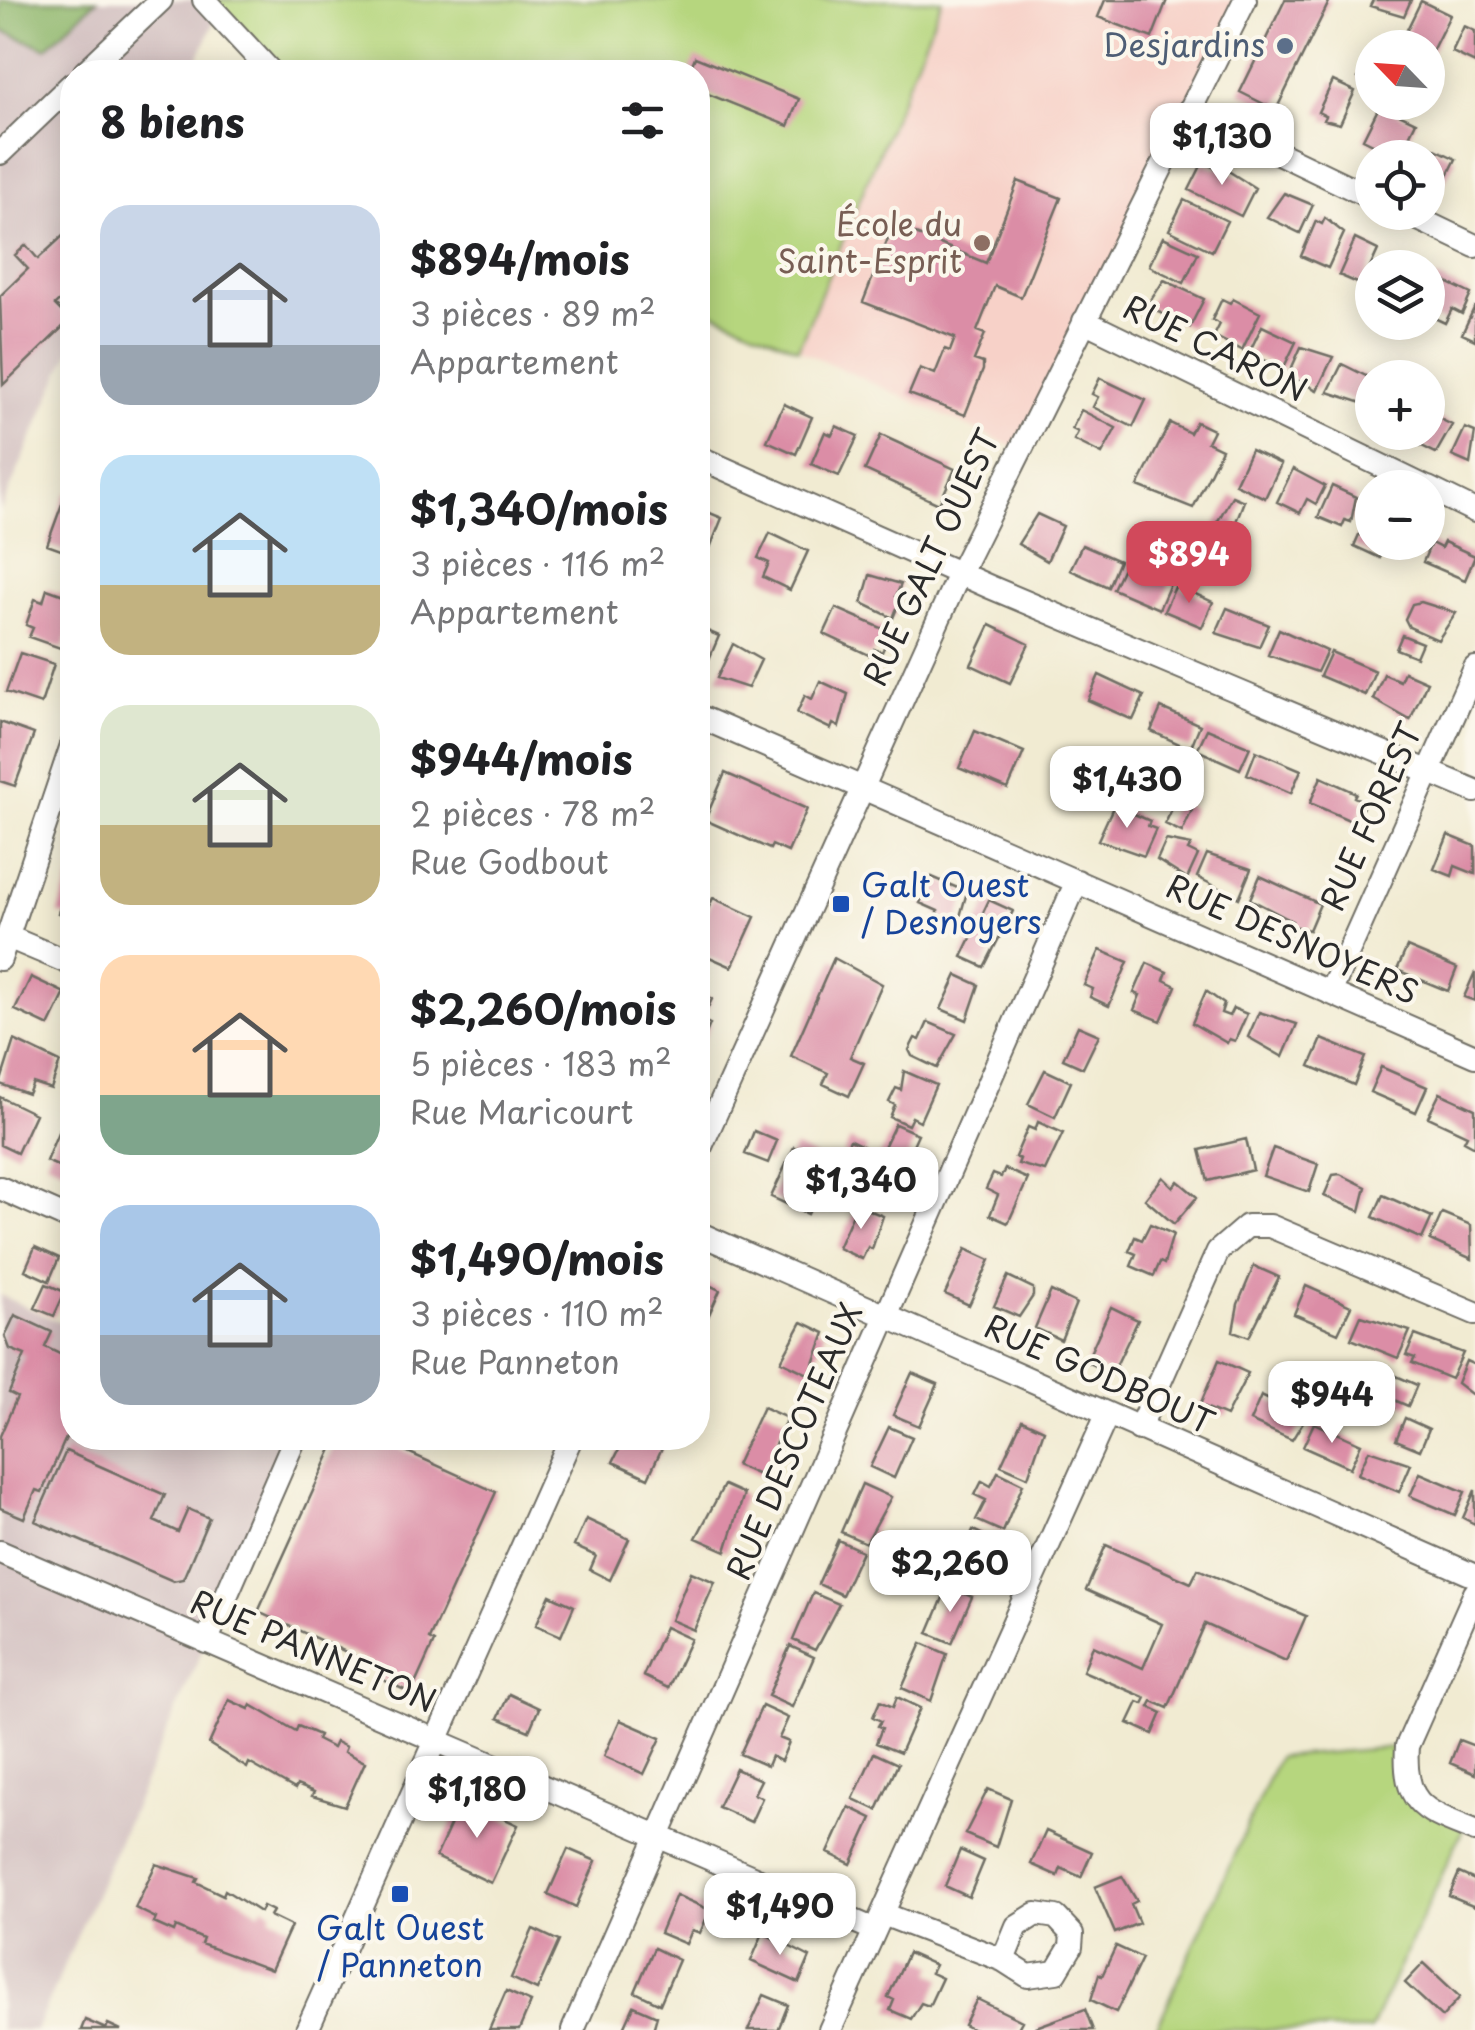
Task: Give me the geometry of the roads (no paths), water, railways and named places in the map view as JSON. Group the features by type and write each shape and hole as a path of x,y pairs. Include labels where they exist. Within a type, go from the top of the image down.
{"street":[{"path":"97,60 161,0"},
{"path":"204,0 260,60"},
{"name":"RUE GALT OUEST","path":"710,1126 959,574 1245,0"},
{"path":"0,153 60,96"},
{"path":"1188,110 1355,190"},
{"path":"1442,230 1475,246"},
{"name":"RUE CARON","path":"1084,321 1390,470"},
{"path":"710,462 959,574 1475,791"},
{"name":"RUE CARON","path":"1445,497 1475,511"},
{"name":"RUE FOREST","path":"1330,993 1475,668"},
{"name":"RUE DESNOYERS","path":"710,721 1475,1056"},
{"path":"60,781 4,948 60,961"},
{"name":"RUE DESCOTEAUX","path":"573,2030 1077,881"},
{"path":"0,1188 60,1215"},
{"path":"1139,1429 1218,1251 1247,1226 1270,1226 1475,1314"},
{"name":"RUE GODBOUT","path":"710,1239 1475,1576"},
{"path":"830,2030 1107,1416"},
{"path":"206,1642 291,1450"},
{"path":"307,2030 566,1450"},
{"name":"RUE PANNETON","path":"0,1552 658,1840 879,1922 1003,1960"},
{"path":"1475,1594 1407,1746 1406,1766 1409,1786 1423,1810 1475,1831"}],"place":[{"name":"Desjardins","path":"1285,46"},
{"name":"École du Saint-Esprit","path":"982,243"},
{"name":"Galt Ouest / Desnoyers","path":"841,904"},
{"name":"Galt Ouest / Panneton","path":"400,1894"}]}
